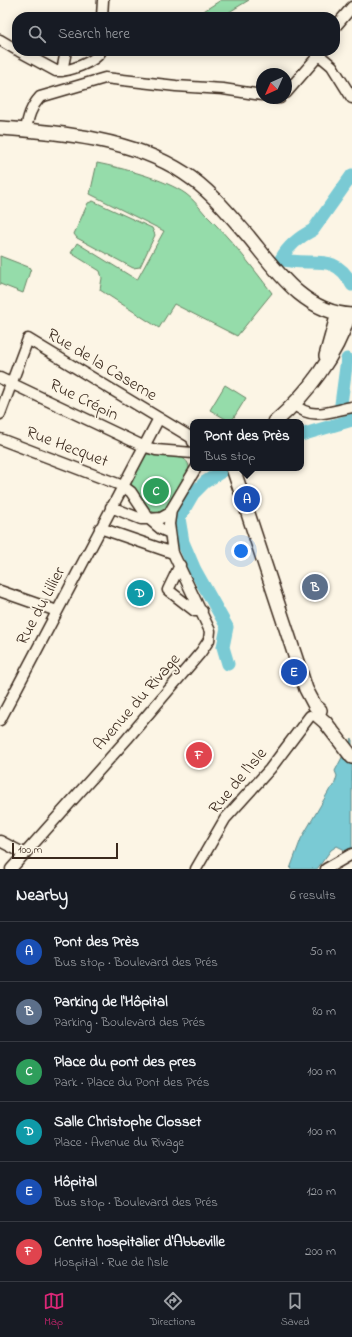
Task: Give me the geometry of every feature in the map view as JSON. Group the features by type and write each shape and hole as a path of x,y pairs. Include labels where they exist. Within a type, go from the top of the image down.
{"main road":[{"path":"0,128 98,140 128,147 163,160 184,173 223,207 286,282 301,295 315,304 346,314"},
{"path":"315,304 324,317 331,336"},
{"path":"323,365 331,336 346,314"},
{"path":"278,419 314,382 323,365 338,343 346,314"},
{"path":"234,471 313,712 326,722 352,758"}],"street":[{"path":"102,0 102,12"},
{"path":"340,21 352,7"},
{"path":"0,40 12,47"},
{"path":"29,56 56,71 62,72 76,68 98,56"},
{"path":"62,72 65,56"},
{"path":"292,87 317,56"},
{"path":"322,56 332,66 352,98"},
{"path":"26,130 29,115 34,103 40,97 106,78 176,86 223,89 256,94"},
{"name":"Rue de la Caserne","path":"12,383 28,339 190,437"},
{"name":"Rue Crépin","path":"0,378 143,446 156,450 189,452"},
{"path":"0,414 12,383"},
{"path":"294,404 302,412 318,415 352,407"},
{"name":"Rue du Lillier","path":"0,720 159,418"},
{"name":"Rue Hecquet","path":"0,438 123,486"},
{"path":"111,507 141,518 161,518 170,513 193,471"},
{"path":"123,486 131,492 149,519 161,529 170,533"},
{"name":"Avenue du Rivage","path":"10,869 25,854 201,652 209,640 210,631 202,611 173,553 170,533 170,513"},
{"path":"100,528 173,553"},
{"path":"180,565 168,590 195,611 202,611"},
{"path":"0,591 57,611"},
{"name":"Rue de l'Isle","path":"196,869 225,819 270,769 313,712"},
{"path":"0,841 25,854"},
{"path":"326,869 352,854"}],"green space":[{"path":"221,0 249,0 229,12 202,12"},
{"path":"97,163 131,171 155,179 186,194 248,262 272,293 237,336 174,304 159,328 100,290 102,278 100,271 71,253 77,243 137,280 164,231 90,194"},
{"path":"93,201 152,228 155,235 140,267 133,268 77,238 74,234 88,203"},
{"path":"0,256 31,268 23,293 0,284"},
{"path":"225,385 246,398 233,419 226,419 210,410"},
{"path":"146,454 173,455 185,460 188,464 189,470 165,511 160,513 153,512 150,509 129,482"}],"water":[{"path":"352,738 352,860 347,851 337,846 331,850 317,869 290,869 301,839 330,789 334,786 337,776 335,771"}],"waterway":[{"path":"352,175 313,230 295,242 281,259 330,264 338,267 345,274 352,285"},
{"path":"341,404 347,359"},
{"path":"304,434 352,420"},
{"path":"222,471 205,482 193,494 179,518 183,542 195,570 227,627 223,647 228,664"}],"place":[{"name":"Place du pont des pres","path":"156,491"},
{"name":"Pont des Près","path":"247,499"},
{"name":"Parking de l'Hôpital","path":"315,587"},
{"name":"Salle Christophe Closset","path":"140,593"},
{"name":"Hôpital","path":"294,672"},
{"name":"Centre hospitalier d'Abbeville","path":"199,755"}]}
